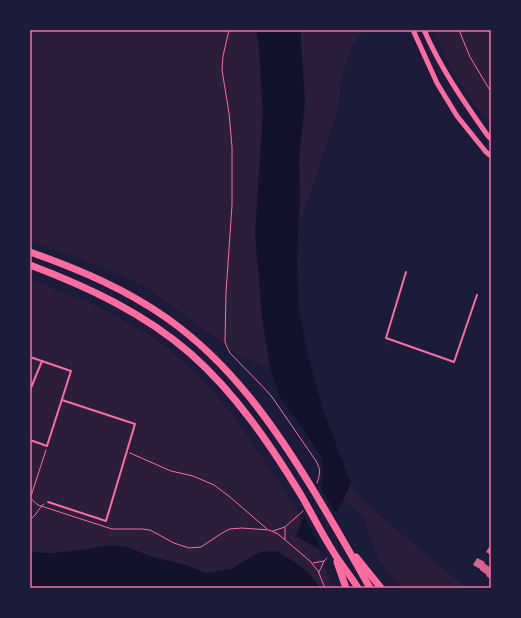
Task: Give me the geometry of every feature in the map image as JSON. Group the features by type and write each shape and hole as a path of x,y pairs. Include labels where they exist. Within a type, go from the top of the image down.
{"highway":[{"path":"30,252 82,272 131,295 169,319 198,342 232,376 250,397 285,445 342,537 370,588"},
{"path":"30,265 86,288 126,308 154,326 191,354 224,387 272,449 335,554 358,588"},
{"path":"342,537 381,588"},
{"path":"335,554 346,588"}],"main road":[{"path":"413,30 437,83 457,116 486,152 491,156"},
{"path":"424,30 440,64 491,139"}],"lane":[{"path":"406,272 386,338 454,362 477,294"},
{"path":"30,357 71,371 47,446 30,440"},
{"path":"30,389 42,361"},
{"path":"48,502 106,521 135,424 62,400"}],"path":[{"path":"229,30 223,56 222,70 229,114 232,147 232,210 226,293 225,342 230,353 272,396 316,461 320,470 316,485"},
{"path":"459,30 470,57 491,92"},
{"path":"47,446 30,497 37,504 112,529 150,530 174,543 188,548 201,547 230,529 242,528 273,531 312,563 319,573 325,588"},
{"path":"127,452 156,465 193,476 214,485 230,497 267,530"},
{"path":"30,520 34,518 41,506 48,502"},
{"path":"273,531 285,527 303,511"},
{"path":"285,527 285,540"},
{"path":"319,573 324,561 327,558"},
{"path":"312,563 324,561"}],"shaded area":[{"path":"30,30 256,30 259,47 263,113 261,311 270,368 242,357 142,284 30,240"},
{"path":"256,30 301,30 305,101 299,160 300,196 297,262 299,310 309,360 324,413 351,483 318,549 296,536 302,522 322,487 323,460 280,397 270,368 262,315 255,233 263,113 259,47"},
{"path":"301,30 364,30 352,46 341,78 339,106 299,224 300,196 299,160"},
{"path":"434,30 491,30 491,124 473,102 451,69"},
{"path":"30,280 97,306 155,338 192,369 231,412 293,503 302,522 296,536 318,549 332,588 30,588"},
{"path":"351,483 364,502 466,588 401,588 379,560 362,515 343,500"},
{"path":"104,546 124,546 153,557 186,565 205,573 231,569 260,552 277,551 308,572 320,588 30,588 30,552 52,553"}],"pier":[{"path":"320,487 338,516 321,548 304,516"}],"building":[{"path":"491,544 491,555 486,552"},
{"path":"477,558 485,562 484,563 491,568 491,579 473,565"}]}
